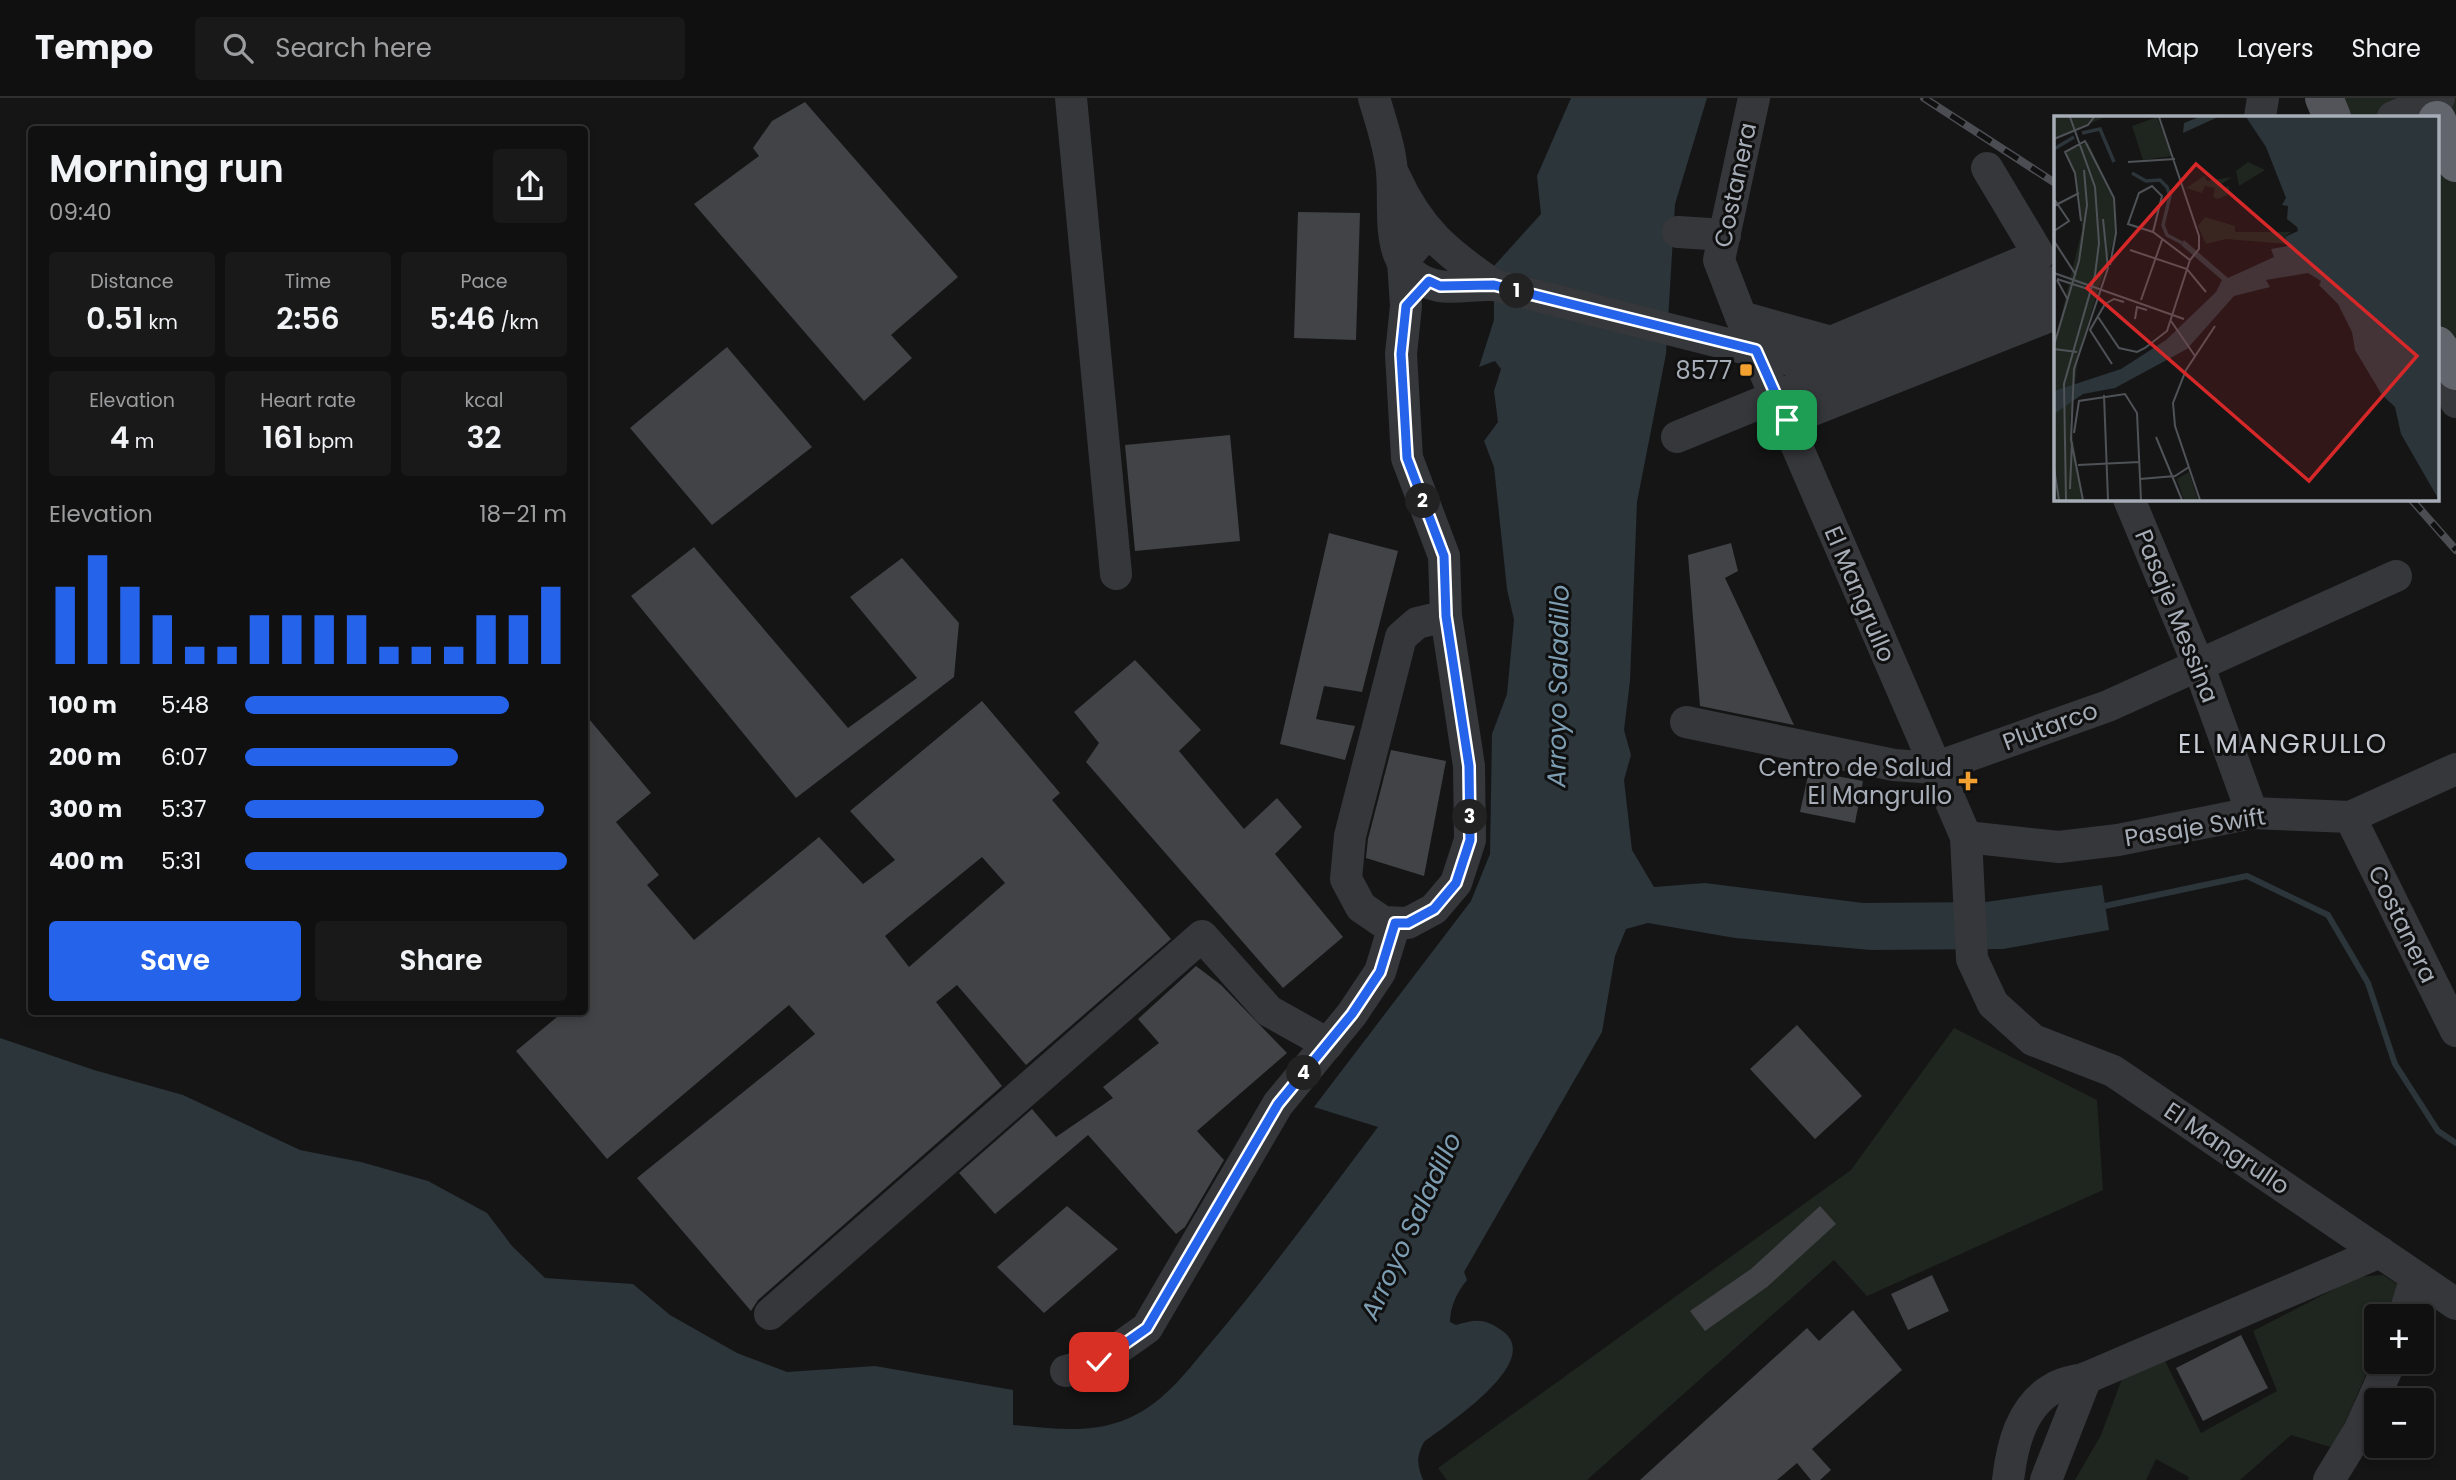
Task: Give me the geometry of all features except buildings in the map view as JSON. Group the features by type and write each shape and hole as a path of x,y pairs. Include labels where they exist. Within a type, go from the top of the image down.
{"highway":[{"path":"2427,98 2435,116"},
{"path":"2438,122 2456,163"},
{"path":"2438,348 2456,371"}],"main road":[{"path":"2324,98 2332,116"}],"street":[{"path":"1071,98 1116,574"},
{"path":"1374,98 1392,172 1405,200 1438,244 1494,285"},
{"name":"Costanera","path":"1754,98 1719,260 1756,350"},
{"path":"2260,116 2263,98"},
{"path":"2395,116 2439,98"},
{"path":"2438,145 2456,139"},
{"path":"1741,317 1831,342 2039,256 1987,168"},
{"path":"1392,172 1392,217 1396,250 1411,274 1440,286 1494,285 1709,337 1834,371"},
{"path":"1678,232 1725,235"},
{"path":"1438,244 1420,241 1404,261 1406,306 1401,354 1407,458 1444,556 1446,616 1469,766 1470,840 1456,883 1434,909 1408,923 1383,922 1361,907 1346,879 1350,836 1401,637 1417,623 1446,616"},
{"path":"1406,306 1438,270 1438,244"},
{"path":"1782,408 1834,371 2054,282"},
{"path":"1677,437 1782,408 2054,316"},
{"name":"El Mangrullo","path":"1756,350 1966,837 1972,959 1993,1004 2033,1040 2113,1071 2456,1304"},
{"path":"2438,350 2456,402"},
{"name":"Pasaje Messina","path":"2129,500 2198,664 2252,813"},
{"name":"Plutarco","path":"1686,722 1894,765 1934,768 2108,705 2396,576"},
{"name":"Pasaje Swift","path":"1966,837 2059,847 2118,840 2252,813 2350,817 2456,769"},
{"name":"Costanera","path":"2350,817 2456,1031"},
{"path":"1066,1371 1099,1362 1147,1328 1278,1104 1328,1044 1380,972 1395,923"},
{"path":"771,1314 1202,936 1269,1011 1328,1044"},
{"path":"2008,1480 2012,1448 2029,1409 2054,1387 2086,1378 2380,1252"},
{"path":"2408,1304 2416,1277"},
{"path":"2329,1480 2359,1431 2385,1374"},
{"path":"2046,1480 2086,1378"}],"shaded area":[{"path":"2324,98 2456,98 2456,402 2438,352 2438,116 2332,116"},
{"path":"1954,1028 2097,1100 2103,1190 1867,1296 1834,1260 1587,1480 1447,1480 1438,1468 1851,1170"},
{"path":"2383,1275 2400,1286 2393,1304 2364,1304 2366,1374 2334,1448 2291,1435 2240,1480 2188,1480 2189,1477 2156,1459 2146,1480 2075,1480 2101,1435 2122,1379 2165,1361 2201,1433 2277,1391 2253,1331 2358,1277"}],"water":[{"name":"Arroyo Saladillo","path":"1571,98 1707,98 1675,204 1666,354 1637,502 1630,681 1624,730 1631,755 1624,780 1632,850 1654,887 1705,883 1863,903 1986,902 2102,885 2109,930 2003,949 1871,950 1735,938 1648,923 1626,929 1615,956 1602,1032 1464,1272 1467,1280 1451,1311 1450,1322 1456,1325 1480,1321 1490,1323 1501,1330 1512,1343 1511,1358 1503,1374 1488,1391 1424,1442 1418,1461 1423,1480 0,1480 0,1038 94,1070 183,1095 300,1150 361,1162 428,1181 487,1213 512,1246 545,1278 633,1284 670,1315 737,1353 787,1372 875,1366 1013,1390 1013,1425 1057,1429 1100,1427 1115,1423 1142,1411 1166,1394 1256,1287 1378,1127 1314,1107 1471,901 1490,854 1492,734 1507,694 1514,620 1507,589 1494,467 1484,441 1498,422 1494,391 1501,369 1495,361 1479,367 1494,320 1494,266 1541,214 1537,176"}],"waterway":[{"path":"2100,907 2247,876 2328,915 2368,983 2395,1064 2438,1131 2456,1143"}],"railway":[{"path":"1924,98 2054,182"},
{"path":"2412,500 2456,550"}],"place":[{"name":"8577","path":"1746,370"},
{"name":"Centro de Salud El Mangrullo","path":"1968,781"}],"district":[{"name":"EL MANGRULLO","path":"2283,744"}],"route":[{"path":"1099,1362 1147,1328 1278,1104 1352,1014 1380,972 1395,923 1408,923 1434,909 1456,883 1470,840 1469,766 1446,616 1444,556 1407,458 1401,354 1406,306 1429,281 1440,286 1494,285 1756,350 1787,420"}]}
